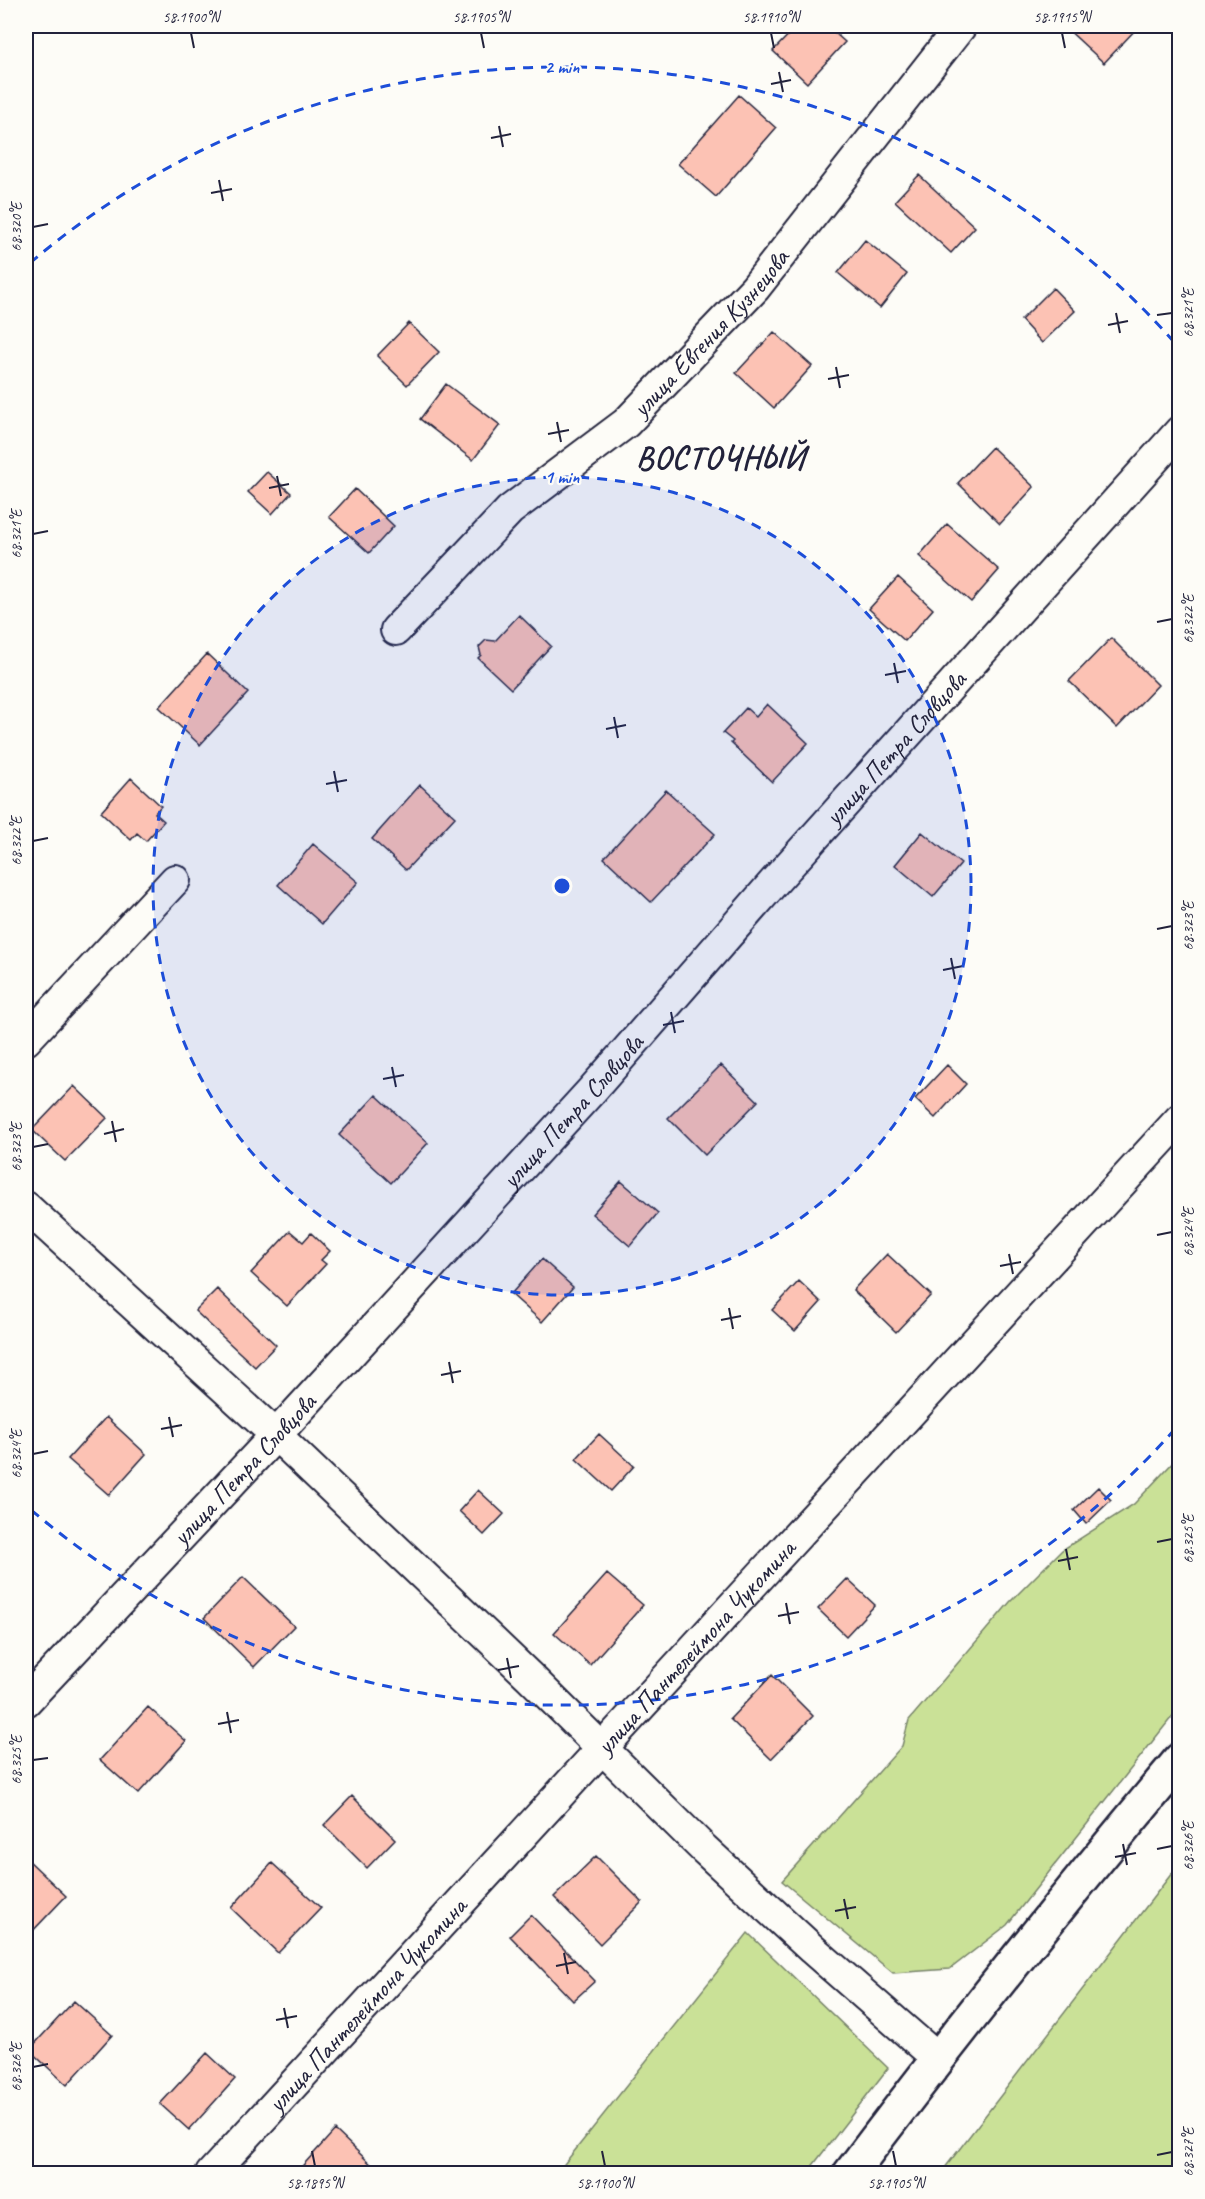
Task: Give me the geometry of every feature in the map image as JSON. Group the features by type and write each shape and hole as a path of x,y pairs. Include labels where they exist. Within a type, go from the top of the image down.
{"main road":[{"path":"850,2174 937,2058 1077,1882 1179,1761"}],"street":[{"name":"улица Евгения Кузнецова","path":"396,630 510,510 626,423 747,296 961,26"},
{"name":"улица Петра Словцова","path":"26,1701 276,1435 593,1089 775,881 1179,431"},
{"path":"26,1040 175,880"},
{"name":"улица Пантелеймона Чукомина","path":"211,2174 1179,1119"},
{"path":"26,1206 276,1435 529,1676 729,1872 812,1949 937,2058"}],"green space":[{"path":"1179,1456 1179,1708 1007,1925 950,1969 893,1973 782,1881 902,1746 909,1720 1010,1602 1062,1550 1134,1504"},
{"path":"1179,1864 1179,2173 941,2173"},
{"path":"748,1933 888,2068 807,2173 557,2173"}],"building":[{"path":"797,26 827,26 845,42 807,83 773,51"},
{"path":"1064,26 1136,26 1138,27 1104,63"},
{"path":"739,95 776,128 716,197 678,164"},
{"path":"919,175 975,227 951,253 895,201"},
{"path":"865,240 907,274 880,308 838,273"},
{"path":"1053,288 1075,311 1042,343 1021,320"},
{"path":"409,323 439,352 407,385 377,356"},
{"path":"774,332 812,366 774,408 736,373"},
{"path":"446,384 500,425 473,460 420,419"},
{"path":"992,447 1034,487 1000,524 958,483"},
{"path":"267,472 291,493 272,514 248,492"},
{"path":"355,489 394,526 369,553 329,517"},
{"path":"947,524 999,570 971,602 919,556"},
{"path":"898,577 933,609 905,641 869,609"},
{"path":"519,615 551,646 511,689 478,658 481,655 479,647 486,640 495,641"},
{"path":"1111,638 1158,685 1117,728 1069,681"},
{"path":"207,654 248,693 200,745 159,707"},
{"path":"767,704 808,743 772,782 723,733 746,708 756,717"},
{"path":"131,778 161,806 155,813 164,821 146,841 137,833 131,840 101,812"},
{"path":"420,785 455,817 406,870 372,839"},
{"path":"666,790 715,834 651,902 604,858"},
{"path":"922,832 961,864 933,897 895,865"},
{"path":"313,844 358,882 322,924 278,885"},
{"path":"721,1065 758,1101 705,1155 668,1118"},
{"path":"947,1065 966,1084 935,1118 915,1099"},
{"path":"74,1086 107,1118 65,1161 32,1130"},
{"path":"376,1095 428,1143 391,1183 339,1135"},
{"path":"621,1181 658,1213 630,1246 592,1214"},
{"path":"290,1231 303,1242 311,1233 330,1251 321,1260 326,1264 287,1306 251,1273"},
{"path":"887,1254 931,1295 896,1332 853,1290"},
{"path":"542,1259 573,1287 542,1322 511,1294"},
{"path":"799,1281 821,1302 795,1331 772,1310"},
{"path":"217,1289 276,1345 255,1367 195,1311"},
{"path":"106,1417 146,1454 109,1495 68,1459"},
{"path":"599,1434 634,1466 611,1491 576,1459"},
{"path":"1098,1487 1111,1500 1086,1524 1074,1510"},
{"path":"478,1490 504,1514 484,1535 459,1511"},
{"path":"607,1574 643,1605 590,1665 554,1633"},
{"path":"243,1577 294,1626 254,1667 204,1618"},
{"path":"847,1579 875,1605 846,1636 818,1609"},
{"path":"772,1675 813,1716 771,1759 730,1719"},
{"path":"148,1707 186,1741 138,1794 100,1760"},
{"path":"352,1796 395,1839 367,1868 324,1825"},
{"path":"596,1856 642,1902 600,1944 554,1897"},
{"path":"26,1858 66,1896 26,1938"},
{"path":"272,1863 321,1908 278,1953 231,1908"},
{"path":"531,1915 595,1981 573,2001 510,1936"},
{"path":"74,2001 112,2035 67,2085 29,2050"},
{"path":"207,2053 235,2079 189,2130 160,2104"},
{"path":"335,2130 376,2169 371,2174 295,2174"}],"district":[{"name":"ВОСТОЧНЫЙ","path":"721,457"}]}
